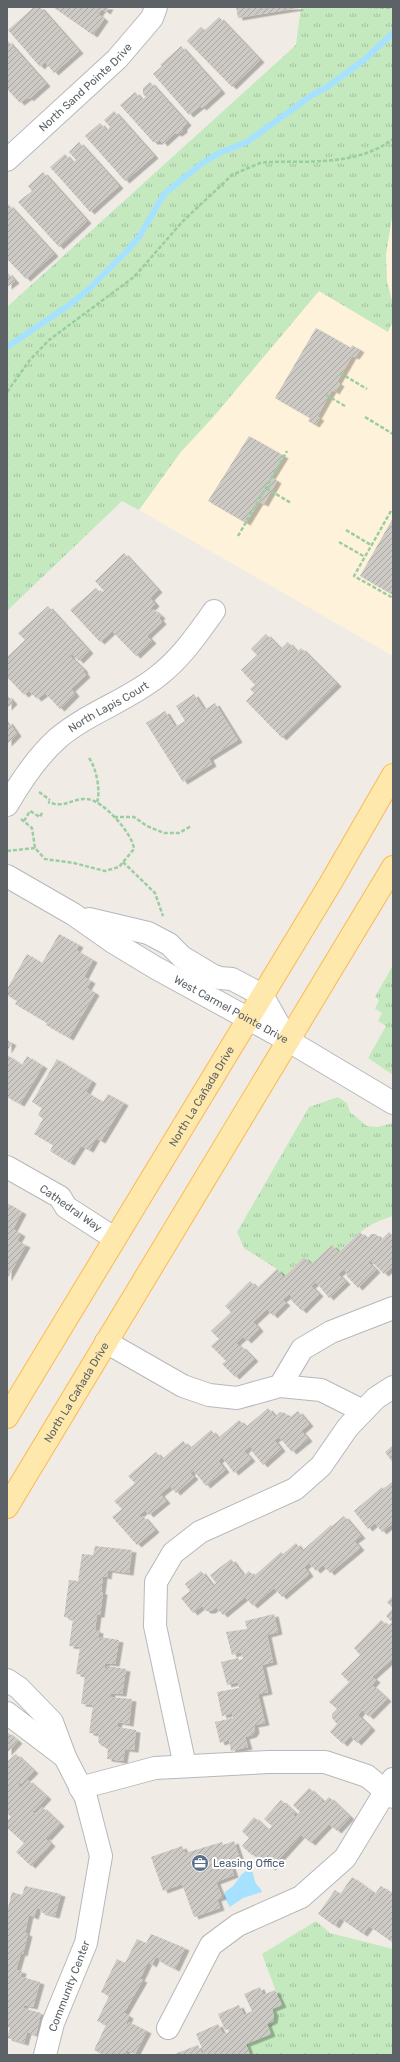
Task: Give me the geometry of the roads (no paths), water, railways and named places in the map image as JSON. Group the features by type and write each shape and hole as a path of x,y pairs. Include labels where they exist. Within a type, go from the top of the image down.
{"main road":[{"name":"North La Cañada Drive","path":"7,1417 248,1019 393,775"},
{"name":"North La Cañada Drive","path":"7,1507 393,867"}],"street":[{"name":"North Sand Pointe Drive","path":"7,160 116,59 152,18 156,7"},
{"name":"North Lapis Court","path":"13,811 36,761 58,739 157,677 175,662 192,642 214,611"},
{"name":"West Carmel Pointe Drive","path":"7,876 73,914 113,942 156,968 288,1041"},
{"name":"West Carmel Pointe Drive","path":"73,914 103,923 143,930 169,944 182,957 212,975 232,980 262,995 288,1041"},
{"path":"156,968 169,944"},
{"path":"288,1041 393,1102"},
{"name":"Cathedral Way","path":"7,1167 60,1197 66,1207 114,1238"},
{"path":"280,1386 302,1350 331,1332 393,1308"},
{"path":"106,1342 183,1386 209,1395 237,1398 280,1386 321,1390 363,1411"},
{"path":"185,1766 155,1626 156,1582 173,1553 200,1532 295,1489 321,1466 348,1426 376,1398 393,1387"},
{"name":"Community Center","path":"7,1680 19,1688 52,1722 65,1757 86,1798 101,1856 86,1943 53,2023 45,2055"},
{"name":"Community Center","path":"7,1713 65,1757"},
{"path":"80,1788 155,1768 325,1762 367,1776 390,1789 345,1858 301,1898 238,1925 211,1945 168,2028"}],"water":[{"path":"250,1868 256,1883 262,1892 243,1898 230,1907 224,1897 225,1892 233,1886 242,1874"}],"waterway":[{"path":"7,347 72,303 90,288 139,237 164,194 201,164 219,153 247,142 312,95 327,87 364,60 393,33"}],"place":[{"name":"Leasing Office","path":"200,1863"}]}
